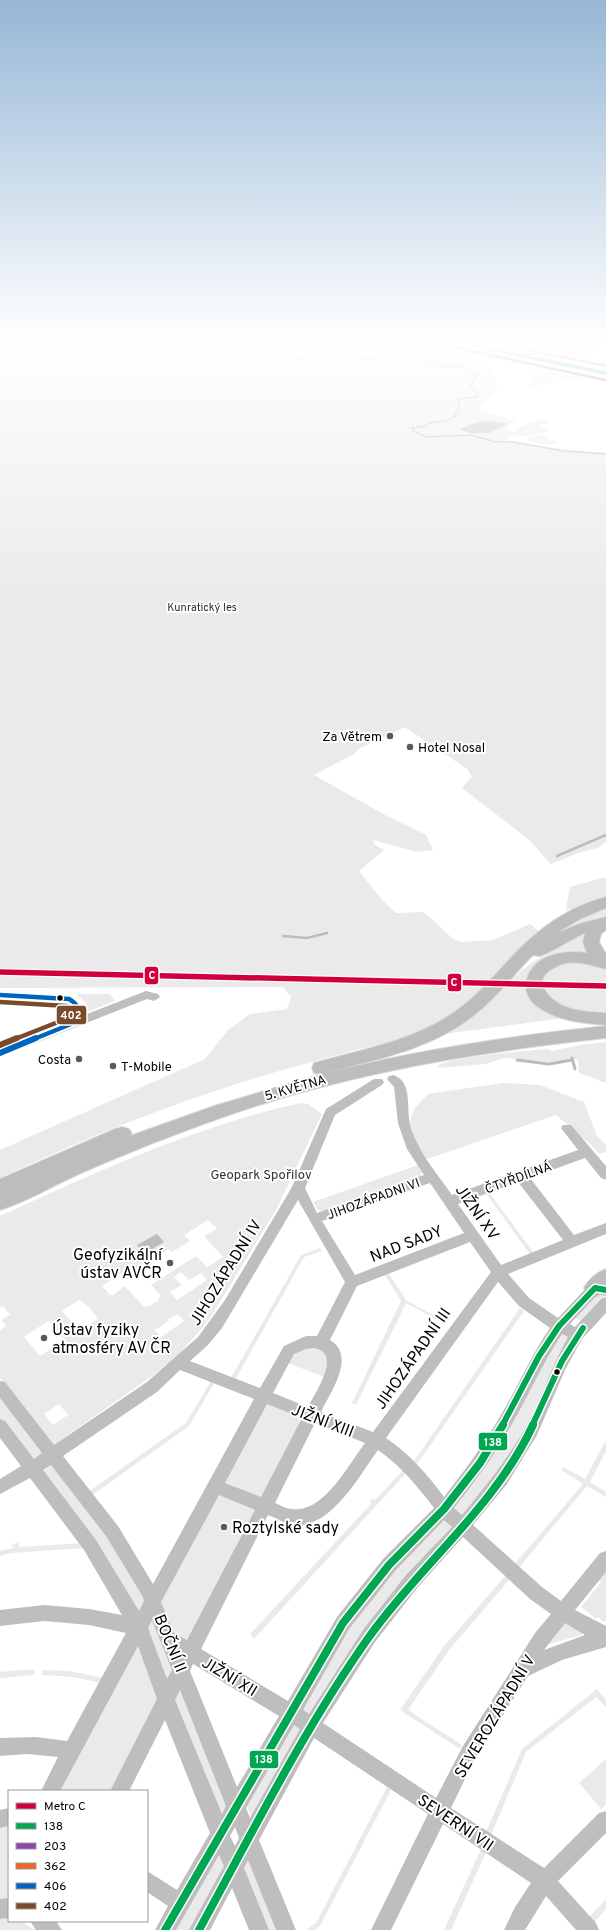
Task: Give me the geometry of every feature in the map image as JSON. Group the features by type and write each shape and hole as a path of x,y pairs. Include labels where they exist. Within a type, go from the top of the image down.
{"highway":[{"path":"310,1071 398,1045 444,1027 469,1011 506,975 526,952 550,930 572,916 606,902"},
{"path":"506,975 556,940 581,929 606,922"},
{"path":"606,922 596,929 591,936 590,943 606,964"},
{"path":"606,964 583,957 562,957 548,962 539,969 534,981 535,989 540,997 554,1008 571,1015 606,1025"},
{"name":"5. KVĚTNA","path":"0,1188 72,1155 156,1120 218,1098 310,1071 456,1041 542,1029 606,1025"},
{"name":"5. KVĚTNA","path":"0,1202 70,1169 149,1136 217,1111 284,1090 355,1071 447,1052 606,1025"}],"street":[{"path":"0,1053 146,995 154,997"},
{"name":"JIŽNÍ XV","path":"393,1079 400,1086 404,1123 413,1149 509,1288 525,1305 548,1321 577,1335"},
{"name":"JIHOZÁPADNÍ IV","path":"0,1487 53,1455 152,1387 203,1341 217,1324 298,1188 330,1112 378,1082"},
{"path":"567,1128 606,1175"},
{"name":"ČTYŘDÍLNÁ","path":"449,1202 587,1152"},
{"path":"521,1176 572,1242"},
{"name":"JIHOZÁPADNI VI","path":"314,1219 432,1177"},
{"path":"298,1188 314,1219 352,1282 321,1343"},
{"name":"JIHOZÁPADNÍ III","path":"215,1486 291,1517 303,1518 315,1514 326,1507 490,1281 499,1272 606,1228"},
{"name":"NAD SADY","path":"352,1282 473,1235"},
{"path":"165,1930 290,1712 343,1623 389,1565 444,1509 480,1463 508,1417 539,1356 559,1326 603,1290"},
{"path":"199,1930 311,1726 369,1636 412,1582 462,1527 501,1479 532,1430 559,1368 577,1335 601,1313 603,1290"},
{"path":"51,1790 289,1350 305,1341 321,1343 332,1350 336,1364 334,1371 120,1790"},
{"name":"JIŽNÍ XIII","path":"178,1363 376,1440 398,1455 410,1467 444,1509 536,1593 562,1612 606,1637"},
{"name":"BOČNÍ II","path":"0,1387 112,1531 153,1600 170,1640 180,1671 237,1805 286,1930"},
{"name":"BOČNÍ II","path":"1,1428 33,1468 90,1546 139,1627 166,1700 259,1930"},
{"name":"SEVEROZÁPADNÍ V","path":"381,1930 469,1752 540,1639 606,1559"},
{"path":"0,1618 44,1612 89,1616 139,1627"},
{"path":"520,1671 555,1653 586,1642 606,1637"},
{"name":"JIŽNÍ XII","path":"170,1640 311,1726"},
{"name":"SEVERNÍ VII","path":"311,1726 544,1880 590,1930"},
{"path":"0,1747 42,1746 72,1751"},
{"path":"514,1930 519,1919 544,1880 606,1820"},
{"path":"148,1882 180,1903"}],"green space":[{"name":"Kunratický les","path":"0,430 469,430 478,433 490,433 495,430 510,430 513,432 515,430 548,430 549,431 522,437 515,435 507,439 509,441 534,446 606,453 606,842 598,848 581,852 551,864 527,838 462,788 472,777 467,769 405,727 360,748 354,754 314,775 385,815 426,835 433,850 417,852 373,840 374,844 384,850 359,871 383,901 396,913 424,912 452,938 461,942 493,940 530,924 540,932 474,998 439,1024 416,1034 228,1086 129,1122 0,1178 0,1150 205,1059 228,1030 250,1014 287,1009 291,997 283,987 0,988"},
{"path":"543,435 559,444 540,444 525,439"},
{"path":"606,877 606,897 576,910 566,909 570,887"},
{"path":"606,906 606,917 553,936 571,923"},
{"path":"582,935 584,936 588,954 530,972 564,1018 443,1034 534,961"},
{"path":"577,960 601,966 606,969 606,1014 592,1014 560,1007 540,988 544,970 548,967"},
{"path":"77,994 110,994 115,1001 89,1011 86,1003"},
{"path":"606,1042 606,1083 579,1073 578,1061 575,1059 551,1062 504,1058 486,1064 439,1068 438,1066 444,1063 472,1057 508,1052 548,1049 552,1051"},
{"path":"503,1083 540,1085 584,1102 597,1136 606,1145 606,1152 599,1154 591,1145 556,1115 427,1159 417,1145 410,1123 414,1109 428,1094"},
{"name":"Geopark Spořilov","path":"301,1103 308,1104 322,1114 276,1210 212,1315 200,1331 177,1356 152,1376 52,1446 0,1378 0,1330 6,1326 1,1320 10,1315 3,1306 0,1308 0,1216 110,1167 185,1137 262,1113","holes":["208,1220 217,1229 204,1236 223,1257 207,1267 196,1256 151,1285 161,1296 158,1298 159,1300 148,1307 144,1307 125,1286 113,1295 110,1295 102,1286 128,1269 134,1276 153,1264 150,1261 154,1258 156,1259 168,1249 172,1252 190,1241 184,1235","181,1272 189,1280 201,1273 207,1280 177,1300 170,1292 182,1285 174,1277","79,1300 89,1307 98,1319 79,1331 62,1311","178,1314 184,1321 161,1337 155,1330 167,1322 168,1319 171,1319 170,1318","48,1321 53,1324 64,1339 65,1344 60,1346 57,1345 40,1356 24,1337","59,1404 68,1415 53,1425 44,1414"]},
{"path":"418,1165 422,1171 421,1177 324,1212 318,1210 313,1202"},
{"path":"488,1191 534,1253 530,1254 485,1192"},
{"path":"320,1248 322,1251 304,1257 235,1380 231,1378 301,1255"},
{"path":"389,1274 406,1300 447,1323 445,1324 406,1303 356,1405 352,1403 401,1301 385,1275"},
{"path":"600,1293 605,1295 602,1300 575,1327 580,1321 575,1317 566,1325 586,1301"},
{"path":"520,1308 524,1311 417,1464 414,1461"},
{"path":"562,1330 570,1338 523,1431 504,1464 462,1519 451,1509 483,1470 506,1434"},
{"path":"310,1347 321,1349 328,1359 324,1377 288,1363 293,1354"},
{"path":"211,1381 215,1382 189,1426 91,1496 88,1492 186,1423"},
{"path":"0,1392 47,1453 32,1462 0,1419"},
{"path":"267,1403 303,1417 262,1499 224,1482"},
{"path":"606,1440 606,1451 590,1482 606,1492 606,1497 587,1486 517,1570 513,1566 583,1484 561,1470 563,1467 585,1479"},
{"path":"51,1465 108,1532 147,1596 139,1612 43,1471"},
{"path":"405,1468 408,1471 254,1639 250,1634 371,1504 370,1502 372,1498 375,1500"},
{"path":"218,1494 256,1511 189,1641 173,1633 160,1601"},
{"path":"444,1518 454,1527 310,1717 298,1713 328,1657 389,1574"},
{"path":"18,1542 20,1547 83,1543 86,1548 11,1553 0,1556 0,1551 13,1548 12,1545"},
{"path":"606,1572 606,1619 604,1622 598,1617 596,1619 581,1607 601,1582 599,1580"},
{"path":"506,1575 510,1579 449,1650 408,1710 462,1745 460,1749 400,1710 444,1646"},
{"path":"150,1615 176,1666 166,1684 143,1630"},
{"path":"563,1620 582,1632 582,1635 549,1644 546,1640"},
{"path":"137,1645 139,1645 160,1697 111,1790 59,1790"},
{"path":"35,1670 34,1675 0,1678 0,1672"},
{"path":"43,1670 69,1671 104,1678 101,1683 74,1677 42,1675"},
{"path":"178,1687 183,1687 230,1799 221,1817 170,1702"},
{"path":"597,1689 606,1700 606,1707 596,1697 526,1752 491,1835 486,1832 522,1749"},
{"path":"291,1720 302,1727 253,1820 246,1805"},
{"path":"606,1759 606,1805 601,1809 579,1783"},
{"path":"388,1785 392,1788 320,1926 315,1930 306,1930 316,1923"},
{"path":"8,1823 8,1893 6,1900 0,1902 0,1825"},
{"path":"482,1847 487,1850 451,1930 444,1930"},
{"path":"217,1850 227,1864 191,1930 172,1930"},
{"path":"250,1859 279,1930 267,1930 242,1868 243,1861"},
{"path":"606,1899 606,1909 593,1924 588,1918"},
{"path":"0,1918 8,1918 8,1922 23,1922 35,1930 0,1930"}],"shaded area":[{"path":"462,430 495,430 490,433 469,433"},
{"path":"157,1234 164,1242 144,1254 137,1245"}],"waterway":[{"path":"413,430 426,437 470,435 496,442 513,442 564,451 606,454"},
{"path":"557,856 606,835"},
{"path":"283,936 307,938 327,933"},
{"path":"572,1058 575,1069"},
{"path":"517,1060 549,1064 572,1060"}],"metro line":[{"name":"C","path":"0,972 606,986"}],"transit line":[{"name":"406","path":"0,995 69,999 76,1003 79,1009 76,1022"},
{"name":"402","path":"0,1002 67,1006 72,1011 71,1017 0,1045"},
{"name":"406","path":"0,1053 76,1022"},
{"name":"138","path":"165,1930 343,1623 389,1565 444,1509 480,1463 508,1417 539,1356 559,1326 595,1288 606,1290"},
{"name":"138","path":"199,1930 280,1781 345,1672 385,1615 493,1490 509,1468 529,1433 562,1361 583,1328"}],"place":[{"name":"Za Větrem","path":"390,736"},
{"name":"Hotel Nosal","path":"410,747"},
{"name":"Costa","path":"79,1059"},
{"name":"T-Mobile","path":"113,1066"},
{"name":"Geofyzikální ústav AVČR","path":"170,1263"},
{"name":"Ústav fyziky atmosféry AV ČR","path":"44,1338"},
{"name":"Roztylské sady","path":"224,1527"}]}
